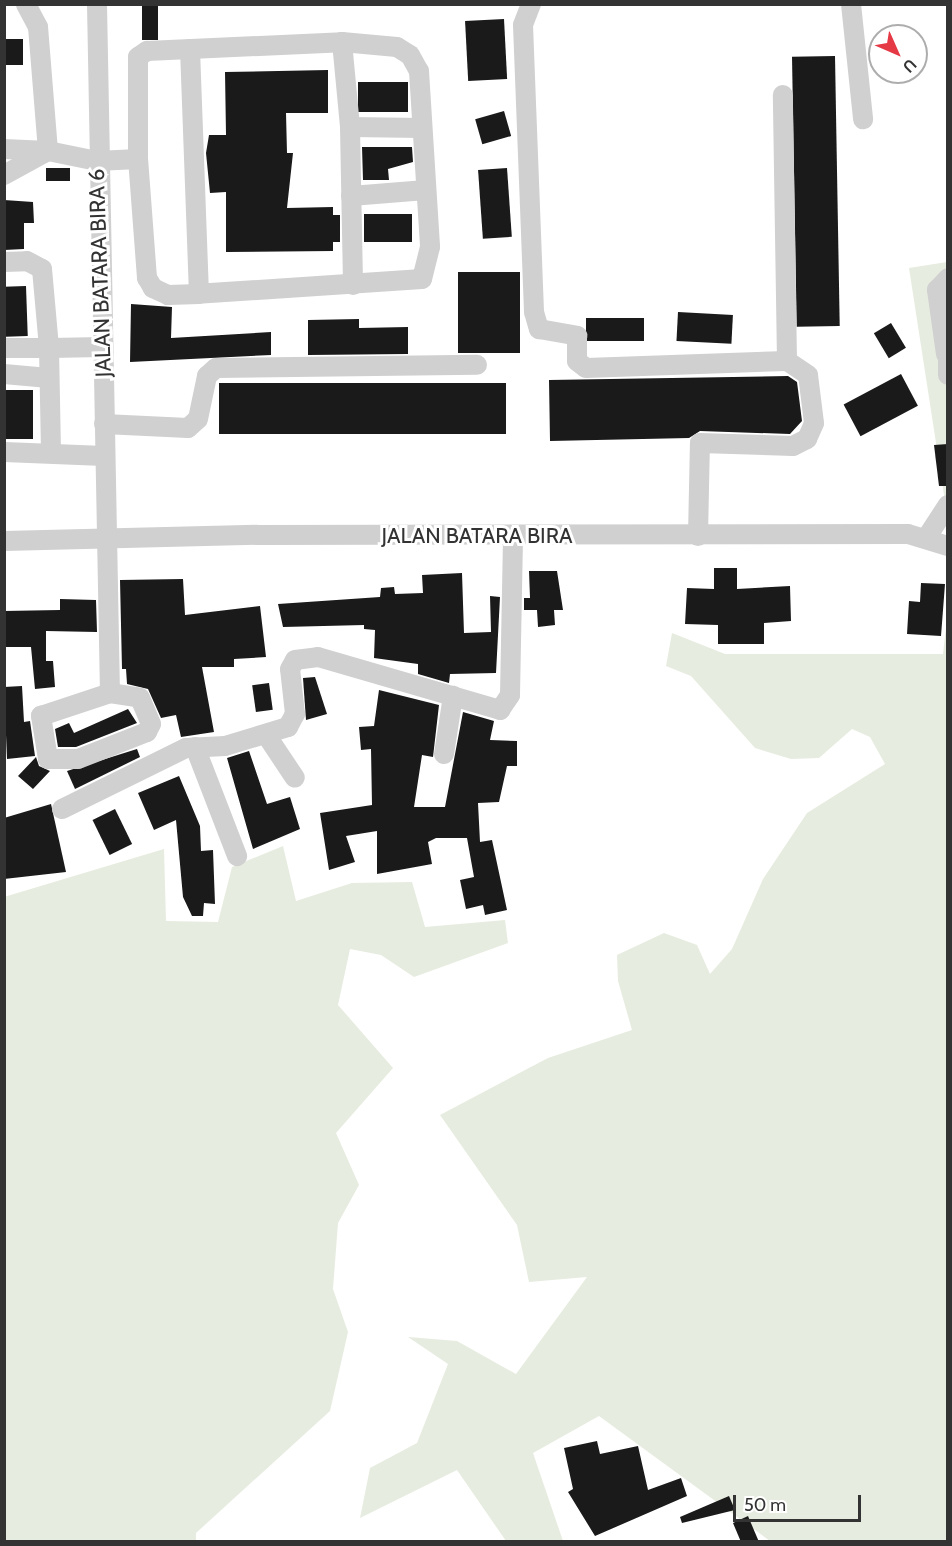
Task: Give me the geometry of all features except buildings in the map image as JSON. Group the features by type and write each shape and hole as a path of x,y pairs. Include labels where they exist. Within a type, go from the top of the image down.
{"street":[{"path":"26,4 38,27 48,151"},
{"name":"JALAN BATARA BIRA 6","path":"97,4 97,160 104,456 109,542 110,693"},
{"path":"531,4 523,25 534,312 539,329 577,336 577,361 586,368 787,361 808,375 815,410 810,435 793,446 700,443 698,536"},
{"path":"851,4 863,119"},
{"path":"342,42 350,127 353,285"},
{"path":"342,42 397,46 410,55 419,71 430,247 422,279 199,294 159,292 147,278 138,159 138,57 147,51 342,42"},
{"path":"190,49 199,294"},
{"path":"783,95 787,361"},
{"path":"350,127 422,128"},
{"path":"4,149 48,151 97,160 138,159"},
{"path":"4,175 48,151"},
{"path":"351,196 426,190"},
{"path":"4,262 27,261 42,269 49,348 51,452"},
{"path":"948,278 937,290 948,375"},
{"path":"4,348 103,347"},
{"path":"104,424 188,428 198,419 207,376 216,368 477,365"},
{"path":"4,374 49,378"},
{"path":"4,452 51,452 104,456"},
{"path":"927,537 948,505"},
{"name":"JALAN BATARA BIRA","path":"4,542 109,542 256,535 513,535 927,537 948,546"},
{"path":"63,808 195,747 267,736 294,719 290,669 295,660 318,657 453,696 496,712 508,701 513,535"},
{"path":"110,693 140,698 150,717 150,730 78,759 48,759 41,716 110,693"},
{"path":"444,754 453,696"},
{"path":"267,736 295,778"},
{"path":"195,747 237,856"}],"shaded area":[{"path":"947,262 947,514 909,268"},
{"path":"947,619 947,1541 770,1541 599,1416 533,1453 563,1541 506,1541 457,1470 360,1518 370,1468 417,1443 448,1364 408,1337 457,1341 516,1374 587,1277 529,1282 517,1225 440,1115 548,1058 632,1030 618,981 617,955 664,933 697,945 710,974 732,949 763,879 807,813 885,764 870,737 852,729 819,758 791,759 755,748 691,676 666,666 672,633 725,654 943,654"},
{"path":"283,846 296,901 352,883 412,882 425,927 505,920 508,943 414,977 381,955 350,949 338,1005 393,1068 336,1133 359,1185 338,1223 333,1289 348,1332 330,1411 196,1533 196,1541 5,1541 4,897 164,849 166,921 218,922 232,867"}]}
